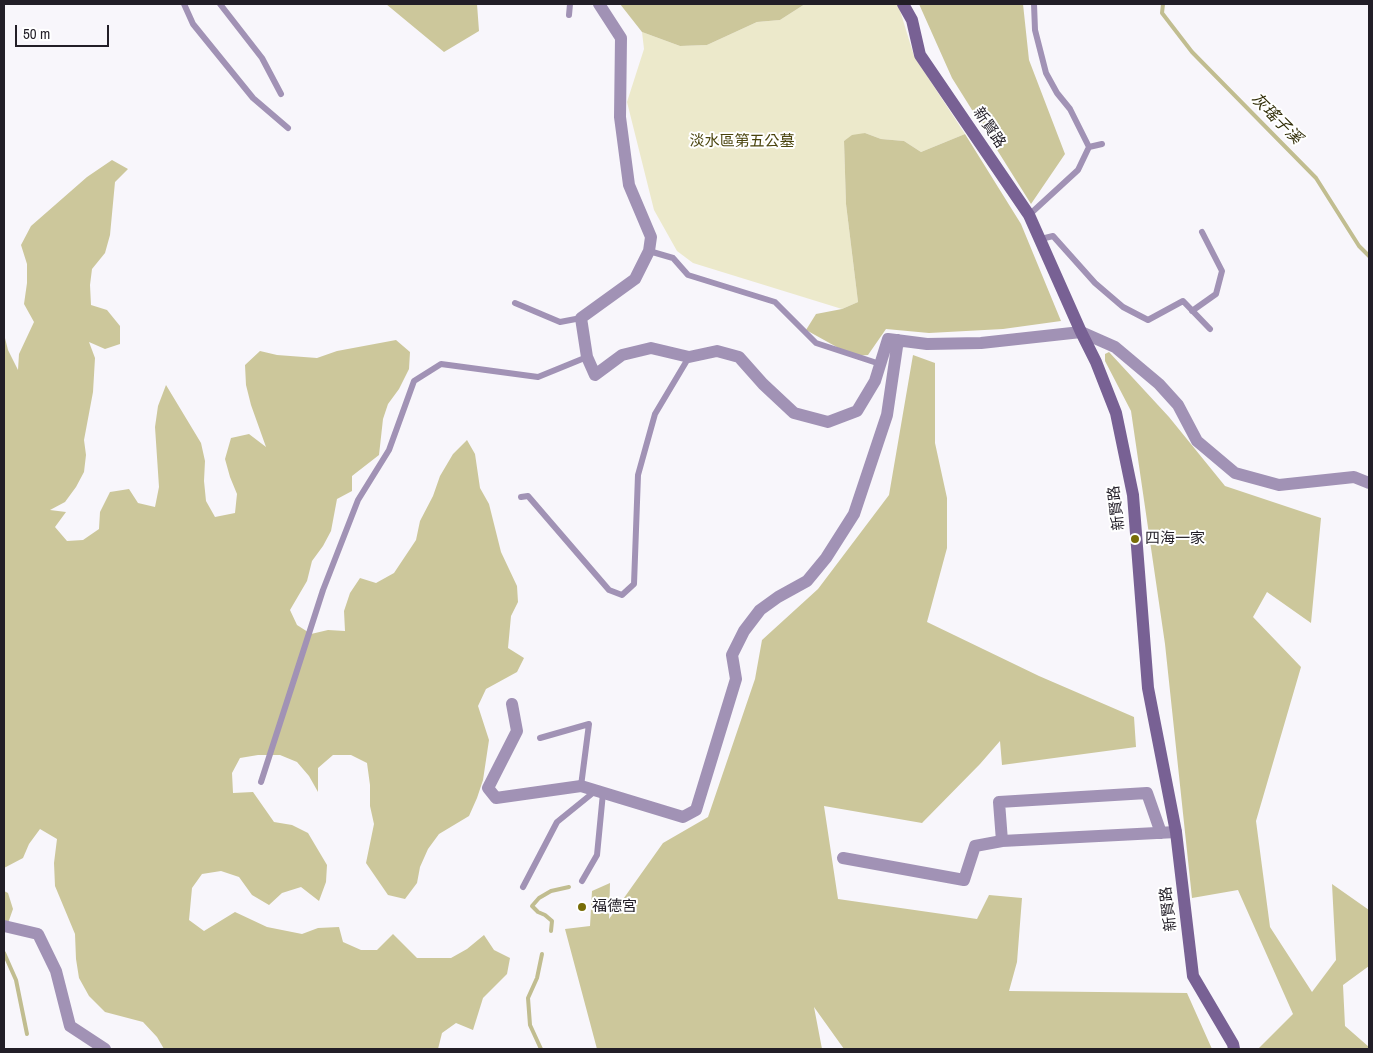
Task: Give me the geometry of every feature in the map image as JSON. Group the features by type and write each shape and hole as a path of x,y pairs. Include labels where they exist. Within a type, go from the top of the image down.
{"street":[{"path":"598,4 621,38 621,126 629,185 651,237 648,251 634,278 580,318 587,357 595,375 622,355 651,348 689,357 717,351 739,357 763,384 794,413 828,422 857,411 875,381 888,339 927,344 981,343 1081,332 1115,347 1159,384 1178,405 1197,441 1235,473 1279,485 1354,477 1369,483"},
{"name":"新賢路","path":"903,4 912,20 920,55 1029,215 1096,362 1116,414 1133,495 1148,688 1176,832 1193,976 1233,1044 1234,1049"},
{"path":"512,704 517,731 488,788 496,798 581,786 683,816 696,810 736,679 732,655 744,631 760,610 778,597 807,581 826,558 854,514 888,415 898,340"},
{"path":"1002,842 999,802 1147,793 1161,833"},
{"path":"843,858 964,880 974,846 1002,842 1176,832"},
{"path":"4,926 38,934 56,971 70,1026 106,1049"}],"lane":[{"path":"184,4 193,24 253,98 288,128"},
{"path":"220,4 262,58 281,94"},
{"path":"569,14 570,4"},
{"path":"1034,4 1035,30 1046,73 1057,94 1070,109 1089,147"},
{"path":"1089,147 1102,144"},
{"path":"1029,215 1078,170 1089,147"},
{"path":"1192,311 1216,294 1222,271 1202,232"},
{"path":"1041,239 1054,236 1095,283 1123,307 1148,320 1183,301 1210,330"},
{"path":"648,251 673,258 688,275 776,302 816,342 880,364"},
{"path":"515,303 560,322 580,318"},
{"path":"261,782 324,590 358,500 389,450 414,381 441,364 538,377 587,357"},
{"path":"521,497 528,496 609,590 622,595 634,584 638,475 655,414 689,357"},
{"path":"540,738 589,724 581,786"},
{"path":"582,881 596,855 598,792"},
{"path":"523,887 557,822 598,792"}],"green space":[{"name":"淡水區第五公墓","path":"805,4 898,4 914,56 965,134 921,152 904,141 881,139 865,133 844,141 846,204 858,302 842,309 693,263 677,251 654,210 627,102 644,49 642,32 680,46 707,45 757,22 780,20"}],"shaded area":[{"path":"386,4 477,4 479,31 444,52"},
{"path":"620,4 805,4 780,20 757,22 707,45 680,46 642,32"},
{"path":"919,4 1023,4 1029,60 1065,154 1031,204 952,78"},
{"path":"865,133 881,139 904,141 921,152 965,134 1021,224 1061,321 1003,329 929,333 886,329 868,355 853,356 806,330 816,314 842,309 858,302 846,204 844,141 852,135"},
{"path":"112,160 128,169 115,182 110,235 105,253 92,269 90,285 91,305 107,310 120,326 120,344 105,349 89,342 95,358 93,392 84,440 86,455 84,472 65,502 50,510 66,512 55,527 67,541 83,540 99,529 100,512 110,492 129,489 138,503 155,507 159,487 155,427 158,406 166,385 201,443 205,461 206,501 215,517 235,513 237,494 225,459 231,438 249,434 266,447 251,405 246,385 245,365 260,351 277,355 317,358 337,351 396,340 410,352 409,369 399,389 388,404 383,419 379,455 352,476 352,491 337,499 331,531 312,561 307,581 290,610 297,625 311,634 328,630 345,631 344,611 350,593 360,578 376,583 394,573 416,540 420,521 433,496 440,476 453,454 467,440 475,454 480,488 489,504 501,552 517,586 518,602 511,616 508,648 524,658 517,672 486,689 478,706 489,740 483,780 469,816 439,834 428,849 420,867 417,883 405,899 388,895 366,863 374,824 370,806 367,763 351,755 333,755 318,768 318,792 309,776 297,762 280,755 258,755 240,758 232,773 233,793 253,792 274,822 292,825 308,833 327,865 326,882 319,901 301,887 282,893 269,905 252,895 239,877 221,871 202,874 192,888 189,920 204,931 235,912 267,927 302,934 318,928 339,927 343,942 361,950 377,950 393,934 417,958 451,958 467,949 484,935 494,950 510,958 507,974 483,998 473,1030 456,1023 442,1033 438,1049 164,1049 157,1037 143,1022 105,1012 89,996 79,978 75,934 55,886 54,863 57,839 40,829 29,844 23,858 4,868 4,334 8,350 18,370 19,354 34,322 24,304 27,264 21,245 31,226 87,177"},
{"path":"1109,352 1169,417 1225,486 1321,518 1311,623 1267,592 1253,617 1301,667 1256,821 1270,927 1312,992 1336,960 1332,884 1369,910 1369,966 1343,985 1345,1026 1369,1049 1258,1049 1293,1014 1238,890 1192,898 1165,644 1131,411 1105,361 1105,354"},
{"path":"913,355 935,363 935,443 947,498 947,548 927,622 1039,676 1134,717 1136,747 1002,765 1000,741 922,823 824,806 838,899 977,919 989,895 1022,898 1017,962 1009,991 1187,993 1212,1049 844,1049 814,1007 822,1049 597,1049 565,929 590,926 592,891 610,883 609,919 663,843 708,817 755,679 762,640 818,589 889,495"},
{"path":"4,891 8,893 13,909 7,926 4,927"}],"waterway":[{"name":"灰瑤子溪","path":"1163,4 1162,13 1192,52 1316,178 1359,246 1369,256"},
{"path":"551,931 552,921 532,906 539,898 551,891 569,887"},
{"path":"4,953 16,980 27,1034"},
{"path":"541,1049 530,1025 528,998 537,978 542,954"}],"place":[{"name":"四海一家","path":"1135,539"},
{"name":"福德宮","path":"582,907"}]}
